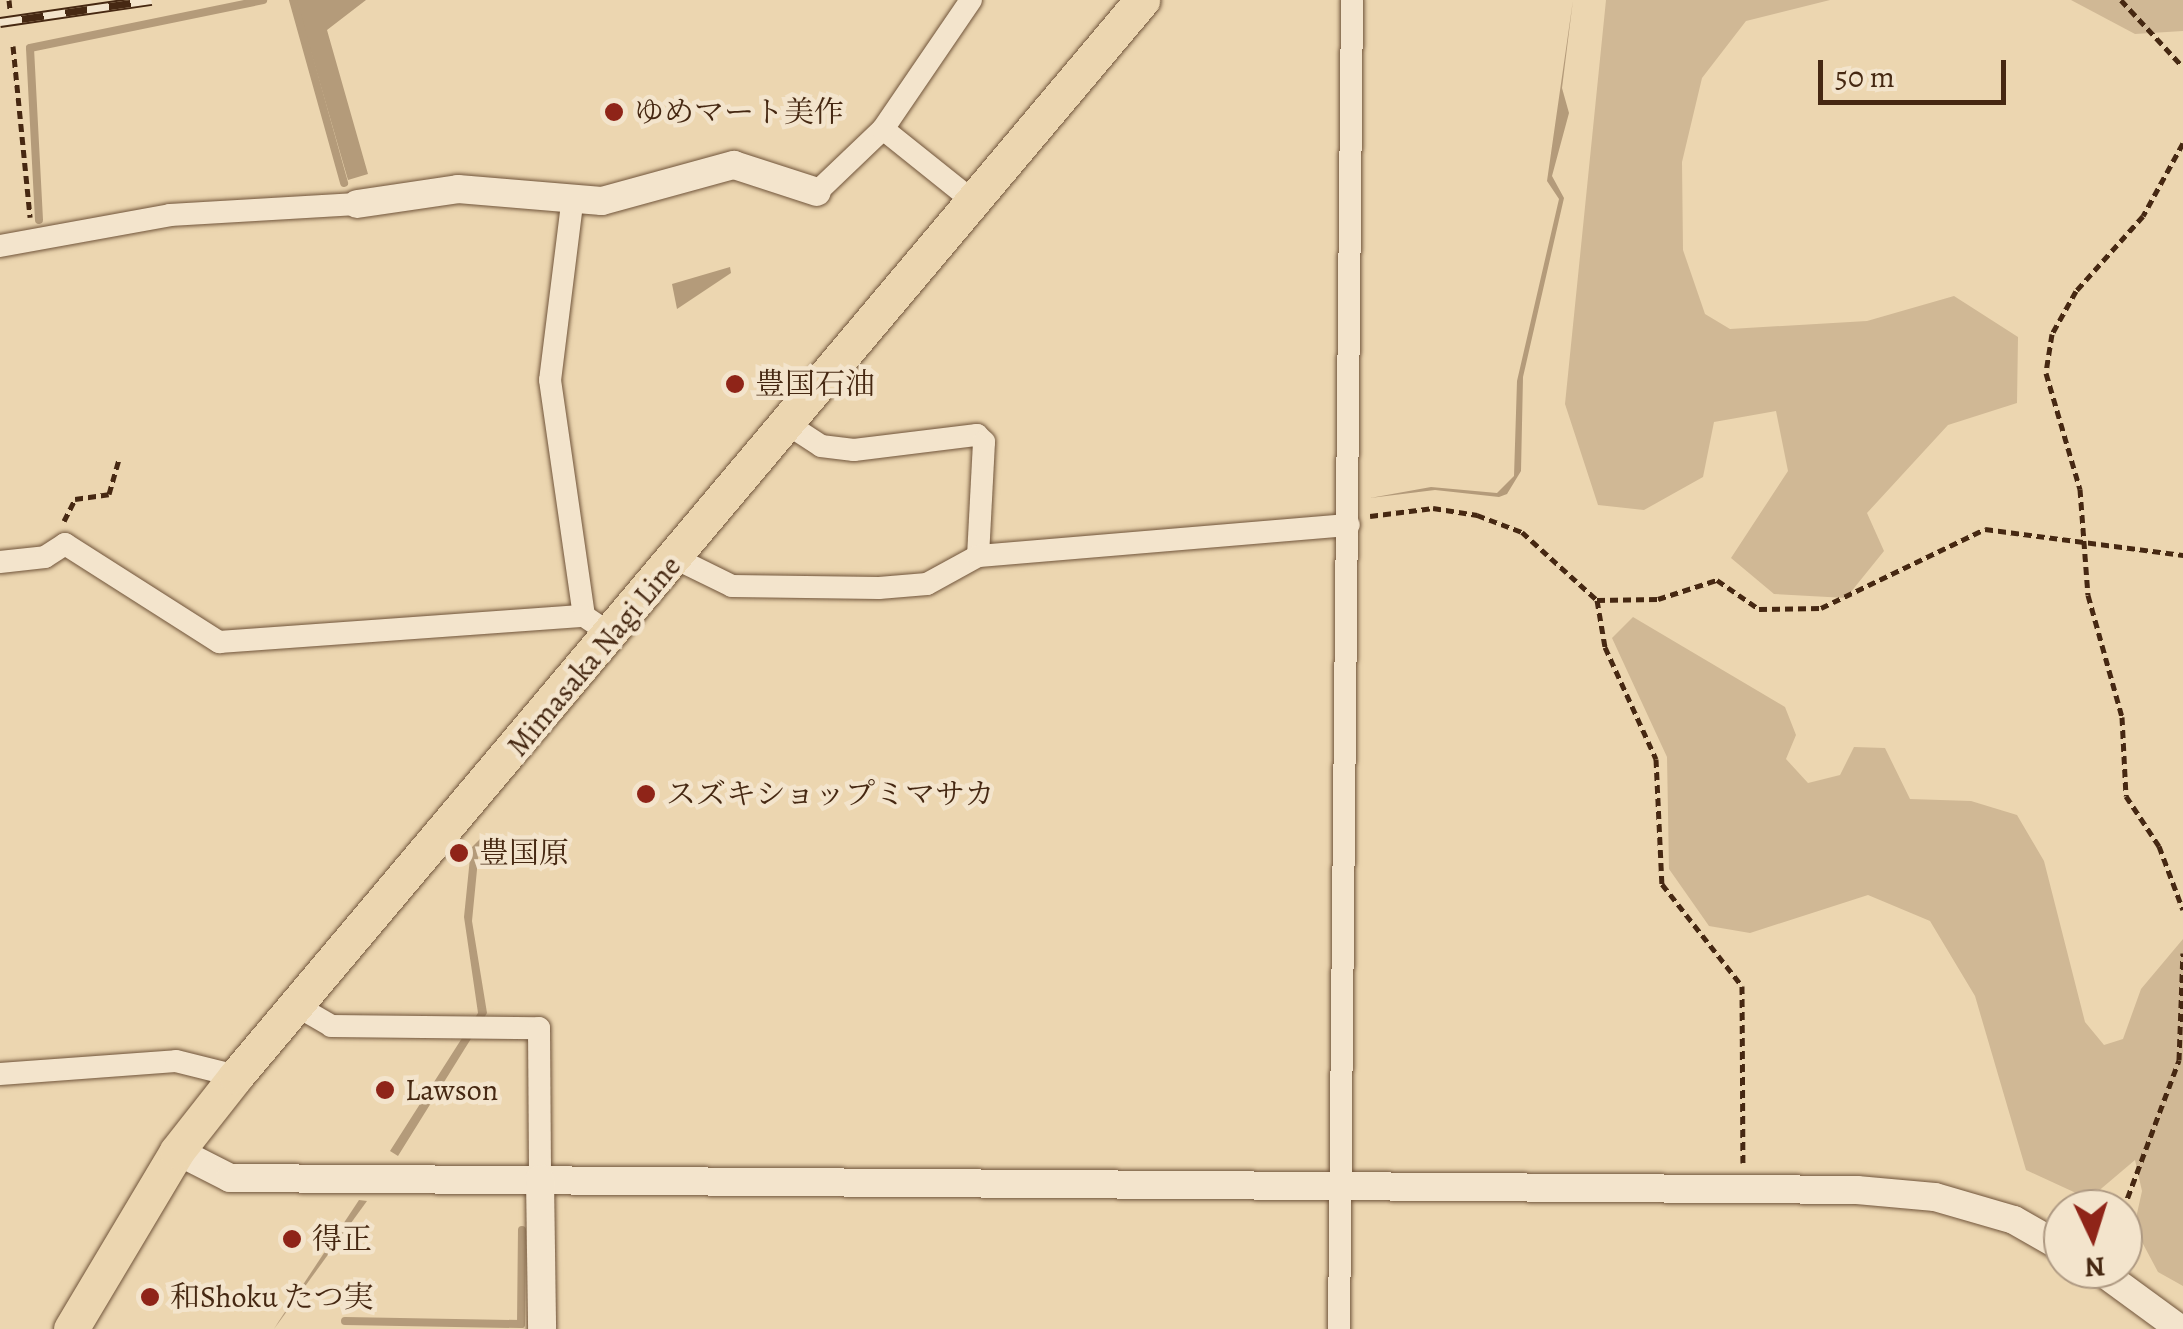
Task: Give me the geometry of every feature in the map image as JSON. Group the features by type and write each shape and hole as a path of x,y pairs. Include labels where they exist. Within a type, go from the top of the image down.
{"main road":[{"name":"Mimasaka Nagi Line","path":"71,1329 177,1152 598,625 677,558 1142,0"}],"street":[{"path":"0,246 170,215 357,204 458,189 572,204 734,165 817,192 882,128 971,0"},
{"path":"1339,1329 1352,0"},
{"path":"882,128 973,202"},
{"path":"0,562 45,557 65,544 219,642 598,625 550,380 572,204"},
{"path":"789,426 821,446 854,450 976,435 984,442 978,556"},
{"path":"677,558 732,586 879,588 927,584 978,556 1349,525"},
{"path":"296,1006 332,1026 539,1028 542,1329"},
{"path":"0,1074 176,1061 236,1076"},
{"path":"177,1152 230,1178 1857,1190 1934,1197 2014,1220 2043,1237"},
{"path":"2125,1289 2180,1329"}],"path":[{"path":"9,0 10,10"},
{"path":"2122,0 2183,67"},
{"path":"13,46 32,240"},
{"path":"2183,143 2143,216 2076,291 2052,334 2051,411 2080,489 2088,595 2122,717 2126,796 2160,846 2183,910"},
{"path":"65,544 68,508 108,494 120,459"},
{"path":"1349,525 1400,510 1477,515 1552,553 1597,600 1605,647 1656,759 1662,884 1742,986 1743,1176"},
{"path":"1597,600 1658,600 1717,580 1759,610 1788,613 1821,608 1985,529 2183,555"},
{"path":"2131,1189 2179,1060 2183,953"}],"shaded area":[{"path":"296,0 366,0 327,30 368,174 348,180"},
{"path":"1573,0 1562,88 1569,113 1552,176 1564,198 1523,377 1521,471 1507,494 1499,497 1435,490 1370,498 1431,487 1497,493 1514,476 1517,381 1559,199 1547,181"},
{"path":"1606,0 1830,0 1746,21 1702,78 1682,162 1683,250 1705,314 1730,329 1867,321 1954,296 2018,337 2017,403 1948,425 1867,513 1884,551 1846,598 1774,594 1731,558 1788,471 1776,411 1714,422 1703,477 1644,510 1598,505 1565,404"},
{"path":"2071,0 2183,0 2183,31 2135,34"},
{"path":"730,267 731,273 677,309 672,284"},
{"path":"1633,617 1785,707 1796,735 1786,759 1808,783 1840,775 1854,747 1885,748 1910,799 1971,801 2017,815 2044,861 2085,1022 2104,1045 2123,1039 2141,989 2183,939 2183,1286 2158,1272 2143,1244 2143,1189 2135,1160 2101,1189 2067,1189 2026,1170 1975,996 1930,921 1868,895 1750,933 1709,926 1669,869 1667,757 1612,638"},
{"path":"480,839 472,921 487,1013 398,1156 390,1151 478,1013 464,917 471,848"},
{"path":"359,1200 367,1201 274,1329 279,1321"}],"waterway":[{"path":"39,220 30,48 263,0"},
{"path":"293,0 344,183"},
{"path":"345,1321 521,1324 522,1230"}],"railway":[{"path":"0,22 151,0"}],"place":[{"name":"ゆめマート美作","path":"614,112"},
{"name":"豊国石油","path":"735,384"},
{"name":"スズキショップミマサカ","path":"646,794"},
{"name":"豊国原","path":"459,853"},
{"name":"Lawson","path":"385,1090"},
{"name":"得正","path":"292,1239"},
{"name":"和Shoku たつ実","path":"150,1297"}]}
